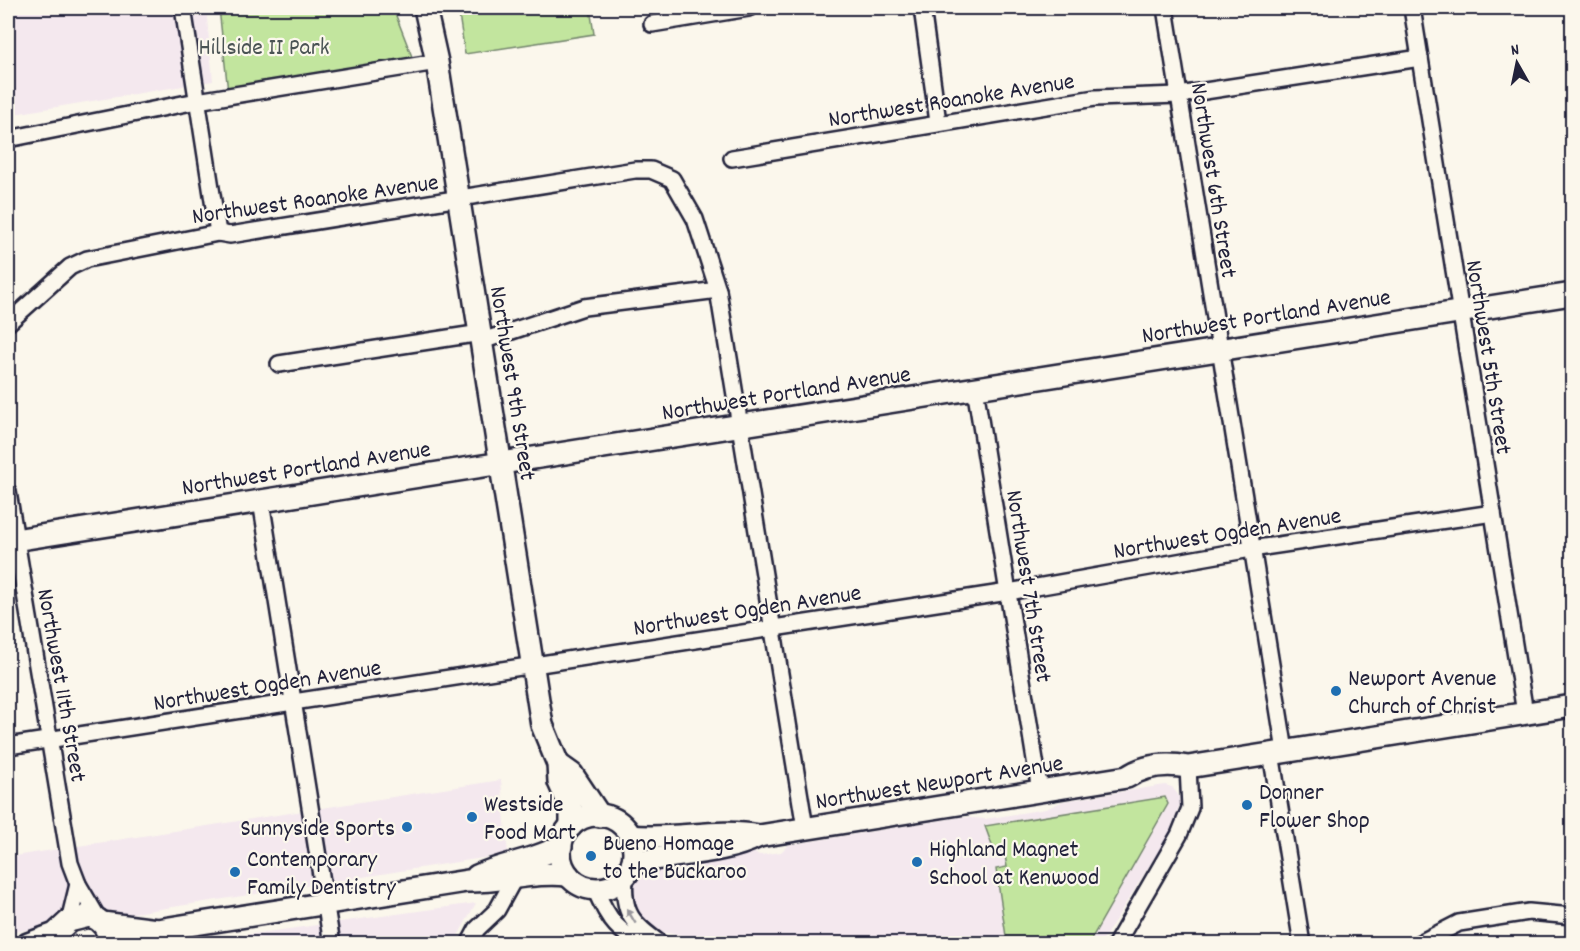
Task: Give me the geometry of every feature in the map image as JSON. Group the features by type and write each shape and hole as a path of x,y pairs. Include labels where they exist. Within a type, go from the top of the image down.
{"street":[{"path":"183,8 218,233"},
{"name":"Northwest 9th Street","path":"425,8 437,62 542,725 558,764 559,782 571,809 571,826"},
{"path":"652,24 749,8"},
{"path":"922,8 938,122"},
{"name":"Northwest 6th Street","path":"1165,8 1251,549 1302,944"},
{"name":"Northwest 5th Street","path":"1412,8 1525,713"},
{"name":"Northwest Roanoke Avenue","path":"732,158 938,122 1095,98 1179,95 1420,58"},
{"path":"8,139 197,101 437,62"},
{"name":"Northwest Roanoke Avenue","path":"8,323 70,267 87,259 218,233 230,236 635,170 651,170 672,179 690,209 704,242 718,290"},
{"path":"279,364 481,337 584,307 718,290 805,828"},
{"name":"Northwest Portland Avenue","path":"11,540 1572,294"},
{"name":"Northwest 7th Street","path":"975,388 1040,791"},
{"name":"Northwest 11th Street","path":"8,492 11,540 51,740 70,863 78,884 100,921"},
{"path":"261,501 332,944"},
{"name":"Northwest Ogden Avenue","path":"8,746 532,666 773,626 1008,592 1251,549 1493,513"},
{"name":"Northwest Newport Avenue","path":"628,870 658,857 738,847 759,836 805,828 1127,777 1142,782 1174,777 1188,767 1572,706"},
{"name":"Northwest 9th Street","path":"558,764 572,774 600,816"},
{"path":"1116,944 1179,835 1191,796 1188,767"},
{"path":"628,870 611,886 595,889 584,886 568,875 562,864 561,846 571,826 582,819 600,816 618,822 630,836 633,845 628,870 623,894 629,916 639,928 661,944"},
{"name":"Northwest Newport Avenue","path":"630,836 657,839 735,831 759,836"},
{"path":"467,881 494,868 536,857 561,846"},
{"path":"126,944 157,930 467,881 568,875"},
{"path":"469,944 477,929 491,918 514,879"},
{"path":"64,926 78,884"},
{"path":"595,889 608,917 621,932 637,941 652,944"},
{"path":"1418,944 1446,927 1459,923 1529,912 1572,916"},
{"path":"28,944 81,916 157,930"},
{"path":"100,921 109,944"}],"shaded area":[{"path":"8,8 206,8 213,81 8,115"},
{"path":"501,780 508,854 8,933 8,857"},
{"name":"Highland Magnet School at Kenwood","path":"1165,785 1172,787 1179,796 1180,804 1168,836 1101,943 708,943 682,935 651,931 633,914 629,883 640,868 751,852 760,855 781,852 788,845 961,817 985,819 1046,809 1063,801"},
{"path":"476,903 454,943 187,943"}],"green space":[{"name":"Hillside II Park","path":"219,8 393,8 414,62 228,92"},
{"path":"458,8 590,8 594,34 465,54"},
{"path":"1165,797 1168,804 1089,943 1007,943 996,869 1007,867 1004,850 994,851 985,826"}],"place":[{"name":"Newport Avenue Church of Christ","path":"1336,691"},
{"name":"Donner Flower Shop","path":"1247,805"},
{"name":"Westside Food Mart","path":"472,817"},
{"name":"Sunnyside Sports","path":"407,827"},
{"name":"Bueno Homage to the Buckaroo","path":"591,856"},
{"name":"Highland Magnet School at Kenwood","path":"917,862"},
{"name":"Contemporary Family Dentistry","path":"235,872"}]}
